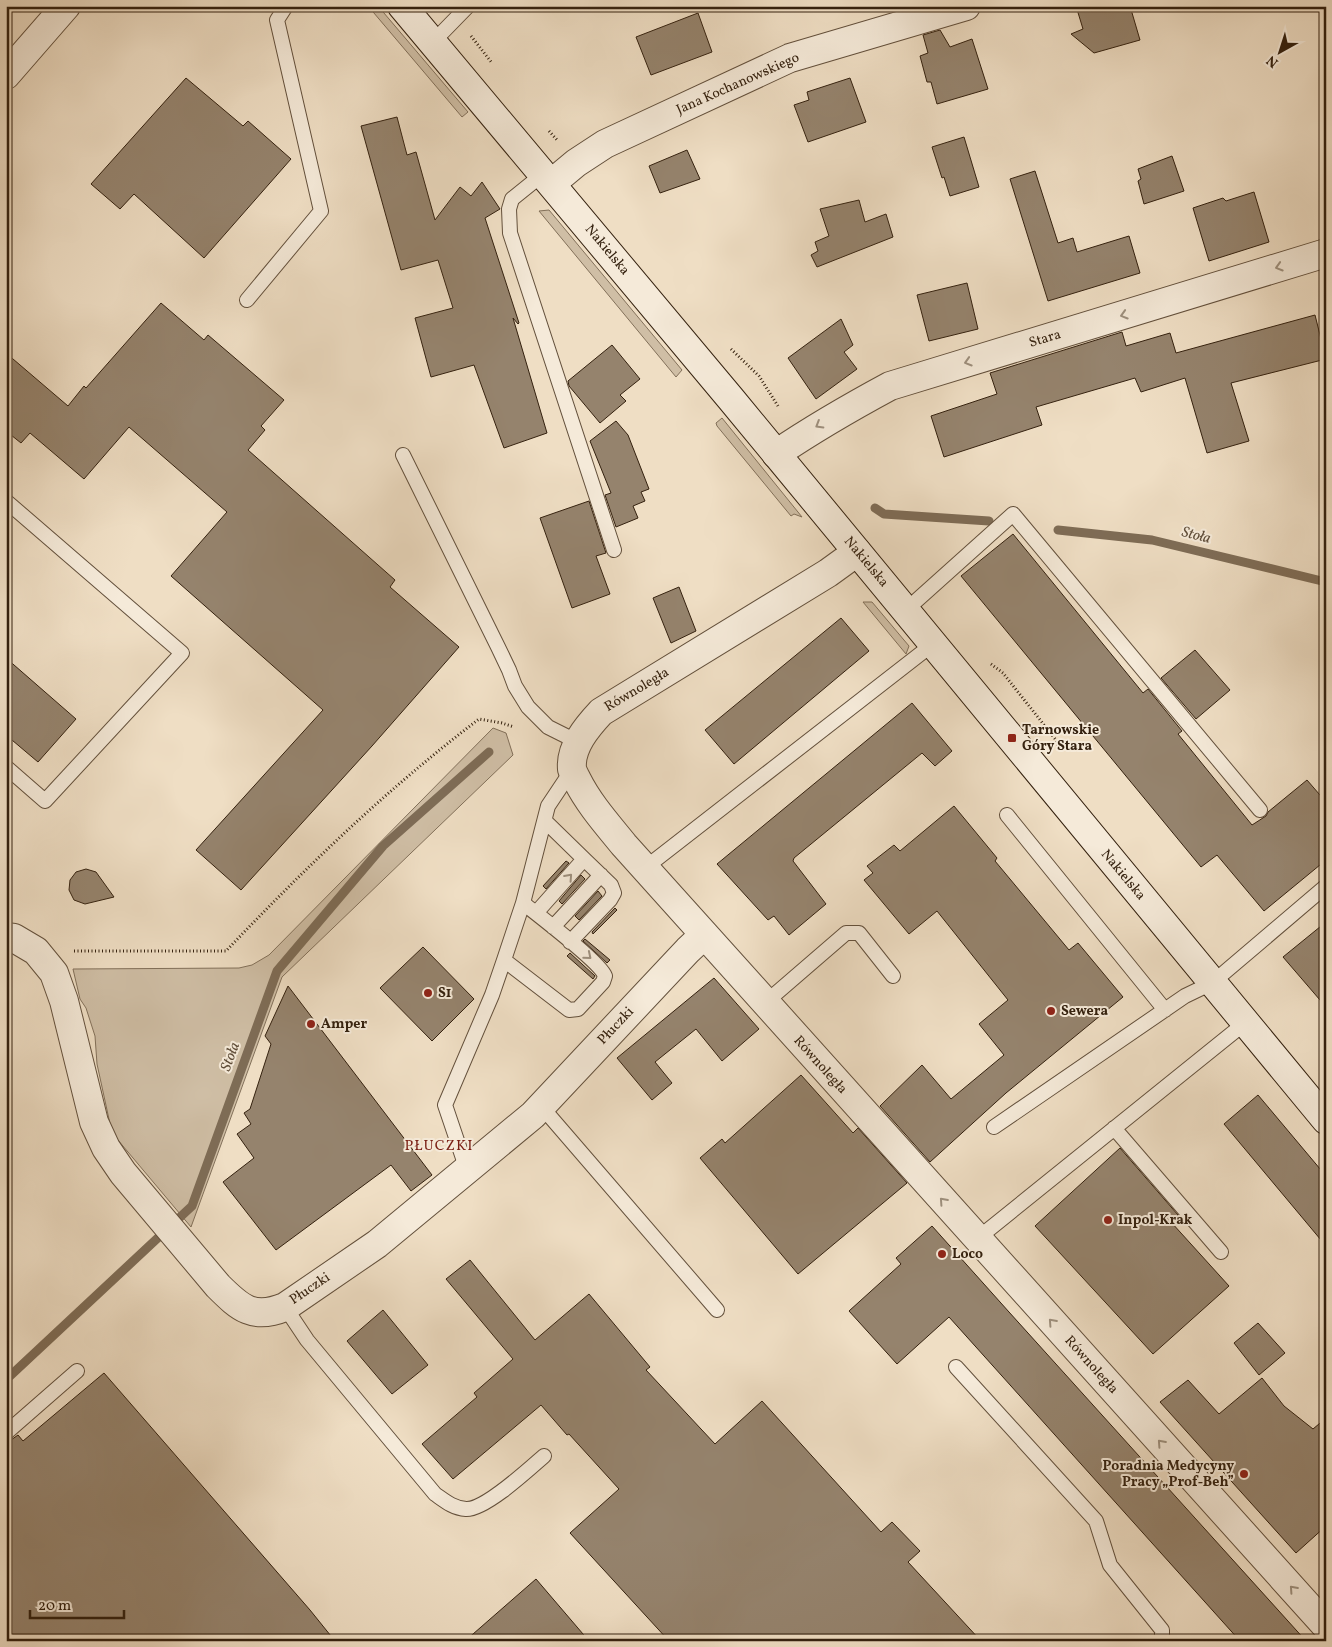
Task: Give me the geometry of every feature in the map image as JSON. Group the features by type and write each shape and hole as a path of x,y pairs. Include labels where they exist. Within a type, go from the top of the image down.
{"street":[{"path":"6,75 66,6"},
{"name":"Nakielska","path":"402,6 906,610 1326,1120"},
{"name":"Jana Kochanowskiego","path":"547,178 576,163 605,144 790,58 966,6"},
{"name":"Stara","path":"776,454 839,413 890,386 1326,253"},
{"name":"Równoległa","path":"857,552 828,573 601,712 587,727 578,742 574,752 572,770 586,798 624,846 1326,1626"},
{"name":"Płuczki","path":"6,937 14,938 36,952 54,973 66,1010 94,1122 106,1148 123,1173 156,1214 218,1286 243,1308 257,1313 271,1312 285,1306 377,1244 533,1115 704,935"}],"lane":[{"path":"247,300 321,211 277,20 286,6"},
{"path":"432,43 468,6"},
{"path":"547,178 512,199 509,209 510,233 614,550"},
{"path":"403,455 498,647 515,686 528,707 548,727 578,742"},
{"path":"6,501 182,653 45,801 6,767"},
{"path":"906,610 1013,514 1260,810"},
{"path":"645,868 933,644"},
{"path":"467,1170 445,1105 492,995 523,903 548,806 572,770"},
{"path":"1007,815 1165,1010"},
{"path":"545,821 614,890 612,897 570,942"},
{"path":"536,913 584,859"},
{"path":"553,927 601,876"},
{"path":"994,1127 1185,996 1212,983 1326,886"},
{"path":"504,960 565,1009 578,1009 603,982 605,976 603,970 523,903"},
{"path":"764,1003 846,933 859,933 893,976"},
{"path":"977,1239 1245,1023"},
{"path":"541,1106 717,1310"},
{"path":"1114,1128 1222,1252"},
{"path":"285,1306 314,1348 435,1494 448,1504 468,1509 486,1502 544,1456"},
{"path":"956,1367 1096,1521 1110,1565 1162,1630 1162,1641"},
{"path":"6,1433 77,1371"}],"path":[{"path":"36,952 226,951 292,882 365,814 430,756 479,720 502,723 526,732 548,727"}],"shaded area":[{"path":"368,6 378,6 468,112 462,117"},
{"path":"549,210 682,370 676,377 539,211"},
{"path":"722,418 802,517 794,514 791,516 717,426 716,423"},
{"path":"863,602 872,602 909,646 906,654"},
{"path":"493,728 506,733 513,755 282,977 191,1227 112,1133 97,1064 95,1036 86,1008 80,999 73,969 239,968 252,965 269,955"}],"building":[{"path":"1076,6 1130,6 1140,40 1094,53 1071,34 1083,29"},
{"path":"698,13 712,52 651,75 636,37"},
{"path":"940,30 950,47 972,39 988,89 937,104 931,82 927,82 920,56 928,53 923,35"},
{"path":"186,78 243,126 248,121 291,159 204,258 134,194 120,209 91,184"},
{"path":"850,78 866,122 808,142 794,105 809,100 807,92"},
{"path":"397,117 407,155 416,152 435,220 460,187 471,196 482,182 500,209 485,218 519,323 513,318 547,433 504,448 474,365 431,377 415,318 453,308 438,260 401,270 361,126"},
{"path":"964,137 979,187 950,196 932,147"},
{"path":"687,150 700,179 660,193 649,166"},
{"path":"1172,156 1184,191 1144,204 1138,181 1141,179 1138,169"},
{"path":"1035,171 1058,243 1073,238 1077,252 1129,236 1140,273 1048,301 1010,179"},
{"path":"1254,192 1269,242 1209,261 1193,208 1223,198 1226,201"},
{"path":"859,200 865,222 886,214 893,237 817,267 811,255 818,251 815,242 829,236 820,209"},
{"path":"967,283 978,329 929,341 917,295"},
{"path":"161,303 204,340 208,335 284,400 261,426 265,430 248,450 395,580 390,587 459,647 241,890 196,850 323,710 171,576 227,512 129,427 84,479 30,433 21,443 6,431 6,353 68,406 84,386 86,388"},
{"path":"1315,315 1326,359 1231,383 1249,441 1207,453 1185,378 1141,392 1135,378 1036,407 1042,425 944,457 931,416 997,394 990,373 1122,332 1126,346 1170,333 1176,353"},
{"path":"841,319 853,345 844,352 857,369 816,399 788,358"},
{"path":"612,345 640,379 620,395 626,401 600,423 569,386 568,381"},
{"path":"616,421 628,435 649,489 641,492 645,501 633,506 638,518 616,527 605,495 611,493 590,441"},
{"path":"589,501 606,553 596,556 610,594 572,608 540,518"},
{"path":"1013,534 1143,693 1148,689 1182,731 1178,734 1252,825 1266,816 1268,812 1307,780 1326,802 1326,860 1264,911 1217,855 1201,867 961,576"},
{"path":"679,587 696,631 671,643 653,598"},
{"path":"841,618 869,651 734,764 705,730"},
{"path":"1195,650 1230,690 1196,719 1161,678"},
{"path":"6,658 76,719 38,762 6,735"},
{"path":"912,703 952,751 935,766 922,753 794,858 793,861 826,904 789,935 774,916 768,920 717,864"},
{"path":"954,806 997,858 995,861 1069,950 1078,943 1123,997 1006,1093 930,1162 880,1106 922,1065 951,1099 1004,1055 979,1024 1008,1000 937,911 909,934 864,880 873,873 867,866 894,845 900,851"},
{"path":"566,861 569,863 546,889 543,886"},
{"path":"86,869 96,872 114,897 85,904 74,900 69,890 70,880 76,872"},
{"path":"581,875 585,879 562,904 559,901"},
{"path":"598,891 602,896 579,920 575,916"},
{"path":"615,908 617,910 593,934 592,932"},
{"path":"1326,922 1326,1007 1283,957"},
{"path":"585,939 610,960 607,963 583,941"},
{"path":"423,947 474,999 432,1041 380,988"},
{"path":"570,953 595,976 593,979 567,956"},
{"path":"714,978 759,1029 722,1061 696,1029 655,1062 672,1083 652,1100 617,1058"},
{"path":"288,986 432,1175 411,1191 391,1165 276,1250 223,1182 254,1158 237,1134 251,1124 244,1113 250,1109 271,1044 265,1036"},
{"path":"801,1075 853,1133 858,1128 907,1183 798,1274 700,1158 722,1139 725,1143"},
{"path":"1258,1095 1326,1176 1326,1246 1224,1124"},
{"path":"1120,1148 1178,1215 1171,1222 1229,1286 1153,1354 1035,1226"},
{"path":"932,1226 1306,1641 1240,1641 949,1317 897,1364 849,1311 901,1264 896,1258"},
{"path":"470,1260 535,1340 589,1294 650,1367 646,1370 715,1444 762,1401 881,1532 892,1522 920,1551 908,1562 981,1641 669,1641 570,1533 619,1489 541,1405 453,1479 422,1444 477,1397 474,1393 513,1359 446,1279"},
{"path":"383,1310 428,1365 392,1394 347,1341"},
{"path":"1258,1323 1285,1353 1259,1375 1234,1343"},
{"path":"104,1373 335,1641 6,1641 6,1442 18,1435 23,1441"},
{"path":"1262,1378 1284,1406 1313,1429 1326,1418 1326,1526 1296,1553 1160,1402 1188,1380 1219,1414"},
{"path":"536,1579 589,1641 465,1641"}],"waterway":[{"name":"Stoła","path":"875,508 884,514 989,521"},
{"name":"Stoła","path":"1058,530 1152,540 1326,582"},
{"name":"Stoła","path":"10,1376 192,1206 277,971 383,846 489,752"}],"place":[{"name":"Tarnowskie Góry Stara","path":"1012,738"},
{"name":"S1","path":"428,993"},
{"name":"Sewera","path":"1051,1011"},
{"name":"Amper","path":"311,1024"},
{"name":"Inpol-Krak","path":"1108,1220"},
{"name":"Loco","path":"942,1254"},
{"name":"Poradnia Medycyny Pracy „Prof-Beh”","path":"1244,1474"}],"district":[{"name":"PŁUCZKI","path":"439,1146"}]}
